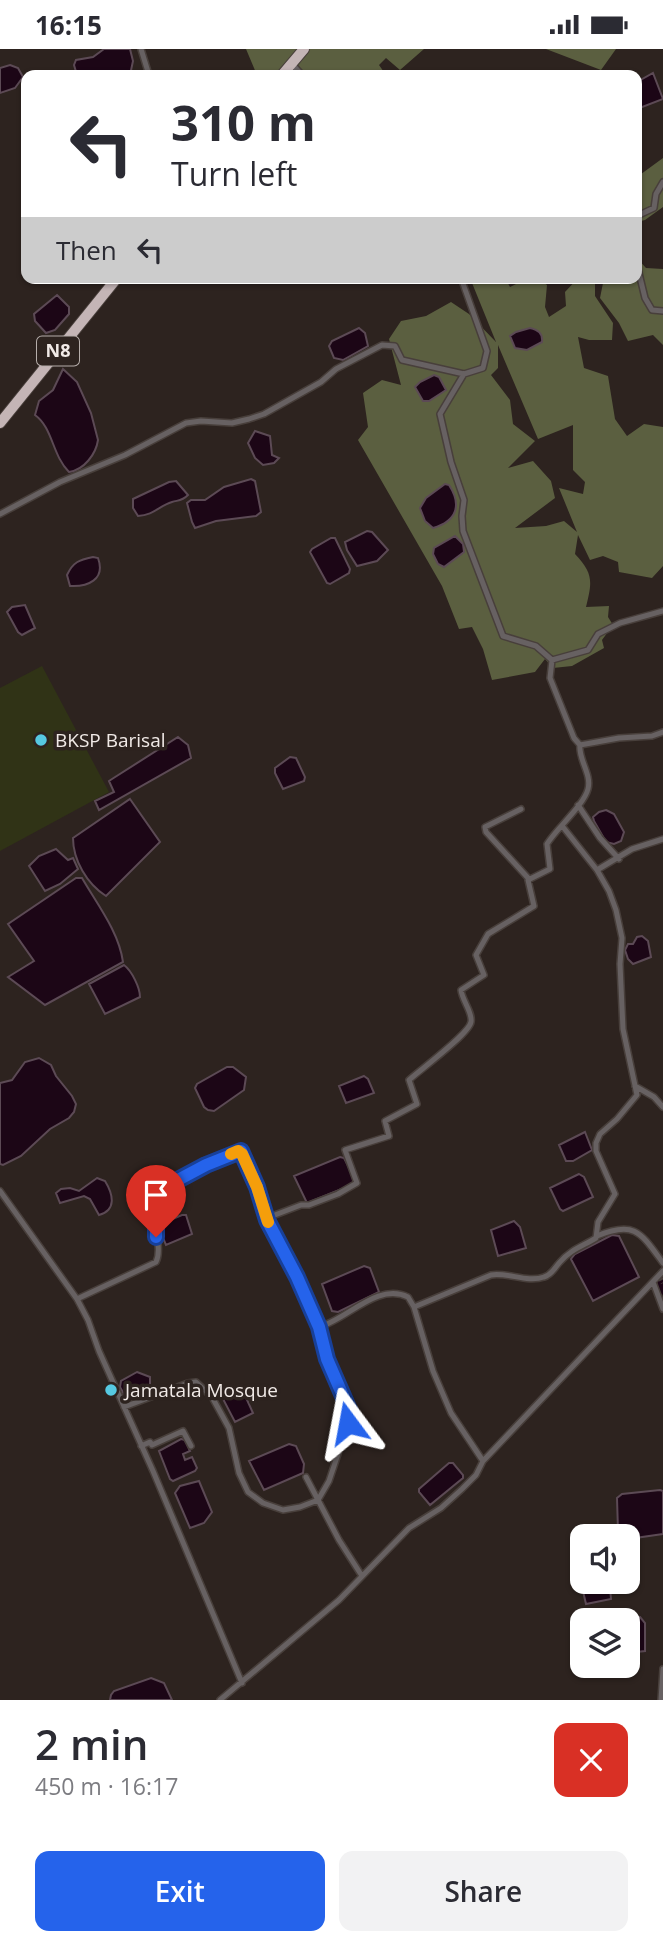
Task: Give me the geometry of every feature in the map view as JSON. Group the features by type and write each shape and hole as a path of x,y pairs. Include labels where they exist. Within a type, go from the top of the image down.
{"highway":[{"path":"287,70 304,49"},
{"name":"N8","path":"0,423 112,284"}],"street":[{"path":"141,49 147,70"},
{"path":"292,64 297,70"},
{"path":"642,214 654,208 656,194 663,182"},
{"path":"0,514 60,482 125,455 186,423 232,423 264,414 321,382 336,369 382,345 395,347 402,360 464,374 483,368 487,351 463,284"},
{"path":"642,284 652,310 663,311"},
{"path":"464,374 440,414 451,462 464,501 463,531 503,636 536,646 552,660"},
{"path":"552,660 588,650 598,634 620,623 663,611"},
{"path":"552,660 550,678 574,738 580,745"},
{"path":"580,745 645,737 663,732"},
{"path":"529,879 550,869 548,844 588,790 587,769 578,750 580,745"},
{"path":"578,805 600,838 619,859"},
{"path":"267,1218 338,1194 357,1183 345,1150 389,1136 385,1121 417,1104 409,1080 454,1043 470,1025 471,1019 461,990 484,975 476,955 485,937 534,906 529,879 486,832 485,827 521,809"},
{"path":"563,827 597,870 612,900 622,937 621,1014 629,1067 637,1095 600,1134 596,1143 596,1151 615,1194 598,1221 597,1236"},
{"path":"597,870 632,849 663,839"},
{"path":"635,1086 654,1097 663,1107"},
{"path":"77,1299 156,1262 160,1254 155,1221 156,1196 161,1189 241,1151 267,1218 319,1327 327,1359 350,1412 329,1481 318,1500 283,1510 263,1503 248,1492 239,1473 229,1428 212,1397 196,1382 124,1407"},
{"path":"0,1191 77,1299 242,1683"},
{"path":"414,1307 504,1272 516,1277 543,1278 569,1253 597,1236 617,1229 632,1229 663,1263"},
{"path":"220,1700 339,1600 409,1528 441,1508 462,1489 476,1475 483,1461 663,1271"},
{"path":"653,1282 663,1309"},
{"path":"319,1327 372,1300 393,1293 408,1297 414,1307 433,1371 451,1413 483,1461"},
{"path":"141,1445 150,1442 152,1445 183,1431 191,1446"},
{"path":"306,1477 362,1576"},
{"path":"661,1700 663,1669"}],"green space":[{"path":"246,49 424,49 400,70 386,58 379,65 382,70 255,70"},
{"path":"546,49 616,49 601,70"},
{"path":"663,158 663,207 642,221 642,173"},
{"path":"642,264 646,268 663,269 663,345 653,335 628,341 619,323 600,298 603,284 642,284"},
{"path":"472,284 508,284 510,287 516,284 546,284 545,307 549,317 566,306 565,292 572,284 595,284 595,296 613,323 612,340 578,337 584,368 608,376 615,419 627,436 644,424 663,427 663,566 652,578 619,572 618,562 603,556 590,560 578,535 575,554 586,567 590,579 586,607 609,606 608,617 613,625 602,640 604,648 572,666 553,668 545,659 535,672 492,680 483,649 472,627 459,629 442,586 358,440 368,427 363,393 382,380 401,385 389,339 401,321 426,316 451,302 469,314 496,342","holes":["498,345 538,439 573,425 573,470 585,482 583,494 559,488 577,532 564,521 546,526 515,528 555,498 551,481 533,461 508,468 535,441 513,424 510,400 491,375 498,368"]},
{"name":"BKSP Barisal","path":"42,666 109,792 0,851 0,688"}],"shaded area":[{"path":"104,49 130,49 133,61 131,70 76,70 76,60 93,57"},
{"path":"10,65 18,68 21,80 15,88 0,93 0,68"},
{"path":"653,73 663,99 642,107 642,79"},
{"path":"57,295 69,307 69,314 55,330 46,333 35,321 34,314"},
{"path":"359,328 365,333 368,346 343,360 334,358 329,346 332,341"},
{"path":"530,328 539,332 542,342 527,350 515,348 510,336"},
{"path":"63,369 77,382 91,413 98,440 88,461 69,472 59,458 46,427 35,415 39,401 53,390"},
{"path":"434,375 439,377 446,390 429,401 423,401 415,387"},
{"path":"255,431 270,436 272,455 279,458 274,463 263,465 255,458 248,443"},
{"path":"251,479 255,481 261,512 256,516 216,521 195,528 187,503 191,500 205,500 224,487"},
{"path":"176,481 188,495 138,516 133,508 133,499"},
{"path":"445,484 449,485 453,492 455,511 447,521 433,528 425,521 420,508 426,498"},
{"path":"367,531 372,532 388,550 377,561 357,566 345,542"},
{"path":"455,536 463,544 464,552 444,567 438,564 433,554 434,548"},
{"path":"335,538 350,569 349,573 330,584 310,552"},
{"path":"93,557 98,558 100,566 97,577 83,585 70,586 67,575 74,564"},
{"path":"25,605 35,628 22,635 7,612 12,607"},
{"path":"178,737 188,745 191,758 99,810 95,801 114,792 109,781"},
{"path":"290,757 296,758 305,777 304,781 283,789 275,768"},
{"path":"130,799 160,842 106,896 82,871 75,855 73,838"},
{"path":"606,810 614,814 624,832 621,841 614,844 606,842 593,817"},
{"path":"56,849 68,860 73,858 78,869 60,884 45,891 29,866 39,856"},
{"path":"76,878 82,878 107,919 123,962 45,1005 8,977 34,961 8,924"},
{"path":"642,936 648,941 651,957 633,964 625,950 628,944 633,944 637,937"},
{"path":"124,965 135,980 140,997 105,1014 89,984"},
{"path":"39,1058 51,1065 72,1096 76,1104 74,1112 50,1129 21,1156 0,1164 0,1083 12,1080 25,1062"},
{"path":"227,1067 233,1067 246,1077 244,1090 214,1111 208,1110 195,1088 197,1084"},
{"path":"364,1076 374,1093 346,1103 339,1086"},
{"path":"585,1132 592,1150 573,1161 566,1161 559,1145"},
{"path":"340,1157 344,1158 355,1179 354,1184 307,1203 294,1176"},
{"path":"579,1174 584,1177 593,1197 563,1211 550,1188"},
{"path":"97,1178 105,1181 110,1191 112,1201 105,1213 99,1215 90,1199 84,1196 60,1203 56,1193 61,1189 79,1191"},
{"path":"186,1215 192,1234 166,1245 158,1225"},
{"path":"514,1221 520,1227 526,1248 498,1256 491,1230"},
{"path":"612,1235 619,1236 639,1277 593,1301 571,1259 575,1254"},
{"path":"364,1266 370,1268 379,1292 338,1312 332,1311 322,1284"},
{"path":"137,1372 150,1377 150,1385 135,1395 125,1396 120,1387 121,1381"},
{"path":"238,1388 243,1391 253,1413 235,1422 222,1397"},
{"path":"181,1439 185,1440 190,1451 183,1454 185,1460 192,1457 197,1468 173,1481 159,1451"},
{"path":"289,1444 296,1446 304,1464 303,1473 264,1490 249,1461"},
{"path":"449,1463 453,1463 463,1478 430,1505 419,1489"},
{"path":"199,1481 212,1512 204,1523 190,1528 175,1493 180,1486"},
{"path":"663,1491 663,1534 640,1537 640,1524 618,1524 617,1498 622,1494"},
{"path":"584,1594 611,1594 611,1599 586,1604"},
{"path":"640,1617 645,1623 645,1651 640,1652"},
{"path":"151,1678 164,1683 172,1700 110,1700 114,1691"}],"waterway":[{"path":"663,1281 663,1291"}],"tunnel":[{"path":"659,1276 663,1283"}],"slow traffic":[{"path":"231,1154 241,1151 257,1187 268,1222"}],"place":[{"name":"BKSP Barisal","path":"41,740"},
{"name":"Jamatala Mosque","path":"111,1390"}],"route":[{"path":"156,1237 156,1196 161,1189 206,1165 241,1151 257,1187 267,1220 319,1327 327,1359 350,1412 348,1423"}]}
